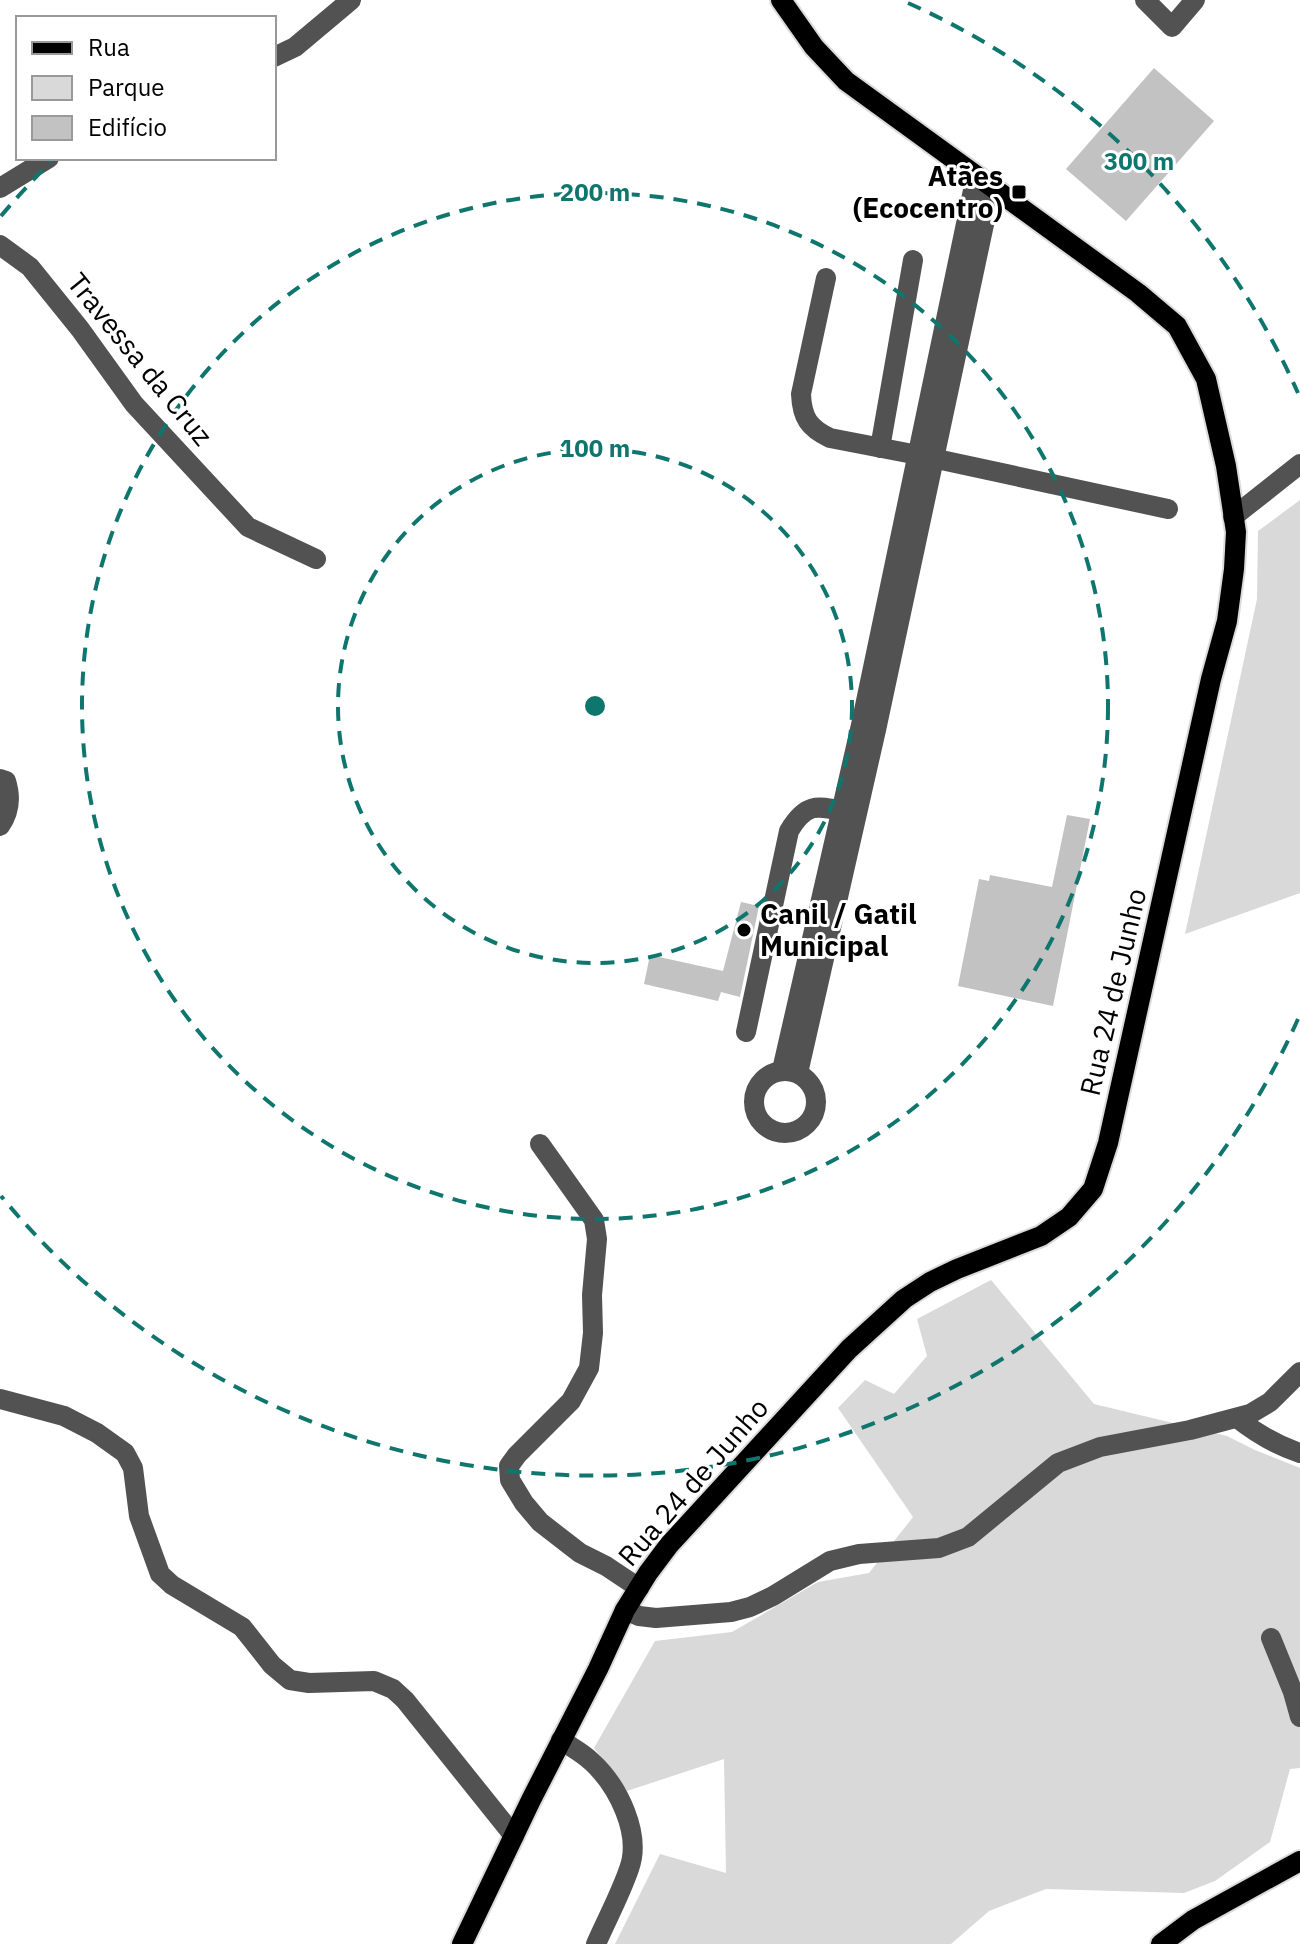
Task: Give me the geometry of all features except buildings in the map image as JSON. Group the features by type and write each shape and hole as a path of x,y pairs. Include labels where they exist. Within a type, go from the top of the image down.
{"main road":[{"name":"Rua 24 de Junho","path":"462,1944 625,1610 669,1545 849,1349 904,1299 957,1269 1041,1236 1069,1217 1093,1189 1108,1143 1211,679 1227,621 1236,532 1226,466 1206,379 1177,326 1138,293 846,81 814,47 781,0"},
{"path":"1161,1944 1193,1920 1300,1861"}],"street":[{"path":"276,56 295,47 351,0"},
{"path":"1145,0 1172,27 1195,0"},
{"path":"0,188 46,160"},
{"path":"790,1072 984,182"},
{"name":"Travessa da Cruz","path":"0,245 30,267 134,404 248,527 316,559"},
{"path":"880,448 913,260"},
{"path":"826,278 801,394 801,406 807,422 818,433 1168,509"},
{"path":"1233,517 1300,464"},
{"path":"0,779 6,781 10,794 0,826"},
{"path":"746,1032 789,831 798,815 807,810 818,807 849,812"},
{"path":"540,1144 594,1220 597,1239 592,1295 593,1333 589,1368 571,1401 517,1455 509,1466 510,1480 540,1522 580,1553 639,1588"},
{"path":"625,1610 656,1618 731,1612 773,1596 830,1561 859,1554 939,1548 968,1537 1058,1463 1100,1447 1190,1430 1250,1414 1270,1402 1300,1372"},
{"path":"0,1399 64,1416 97,1433 125,1453 133,1468 139,1516 160,1574 172,1585 242,1627 272,1665 290,1680 309,1683 374,1681 393,1689 514,1836"},
{"path":"1237,1418 1257,1434 1300,1453"},
{"path":"1271,1638 1300,1717"},
{"path":"561,1740 593,1762 611,1786 627,1812 633,1842 630,1867 596,1944"}],"green space":[{"path":"1300,500 1300,893 1185,934 1257,599 1258,531"},
{"path":"991,1280 1094,1404 1227,1436 1300,1468 1300,1768 1290,1769 1270,1842 1215,1881 1184,1893 1046,1889 989,1911 951,1944 615,1944 660,1854 726,1873 724,1759 627,1791 594,1748 655,1641 732,1632 818,1582 869,1573 913,1517 838,1408 865,1380 894,1394 927,1356 917,1319"}],"place":[{"name":"Atães (Ecocentro)","path":"1019,192"},
{"name":"Canil / Gatil Municipal","path":"744,930"}]}
